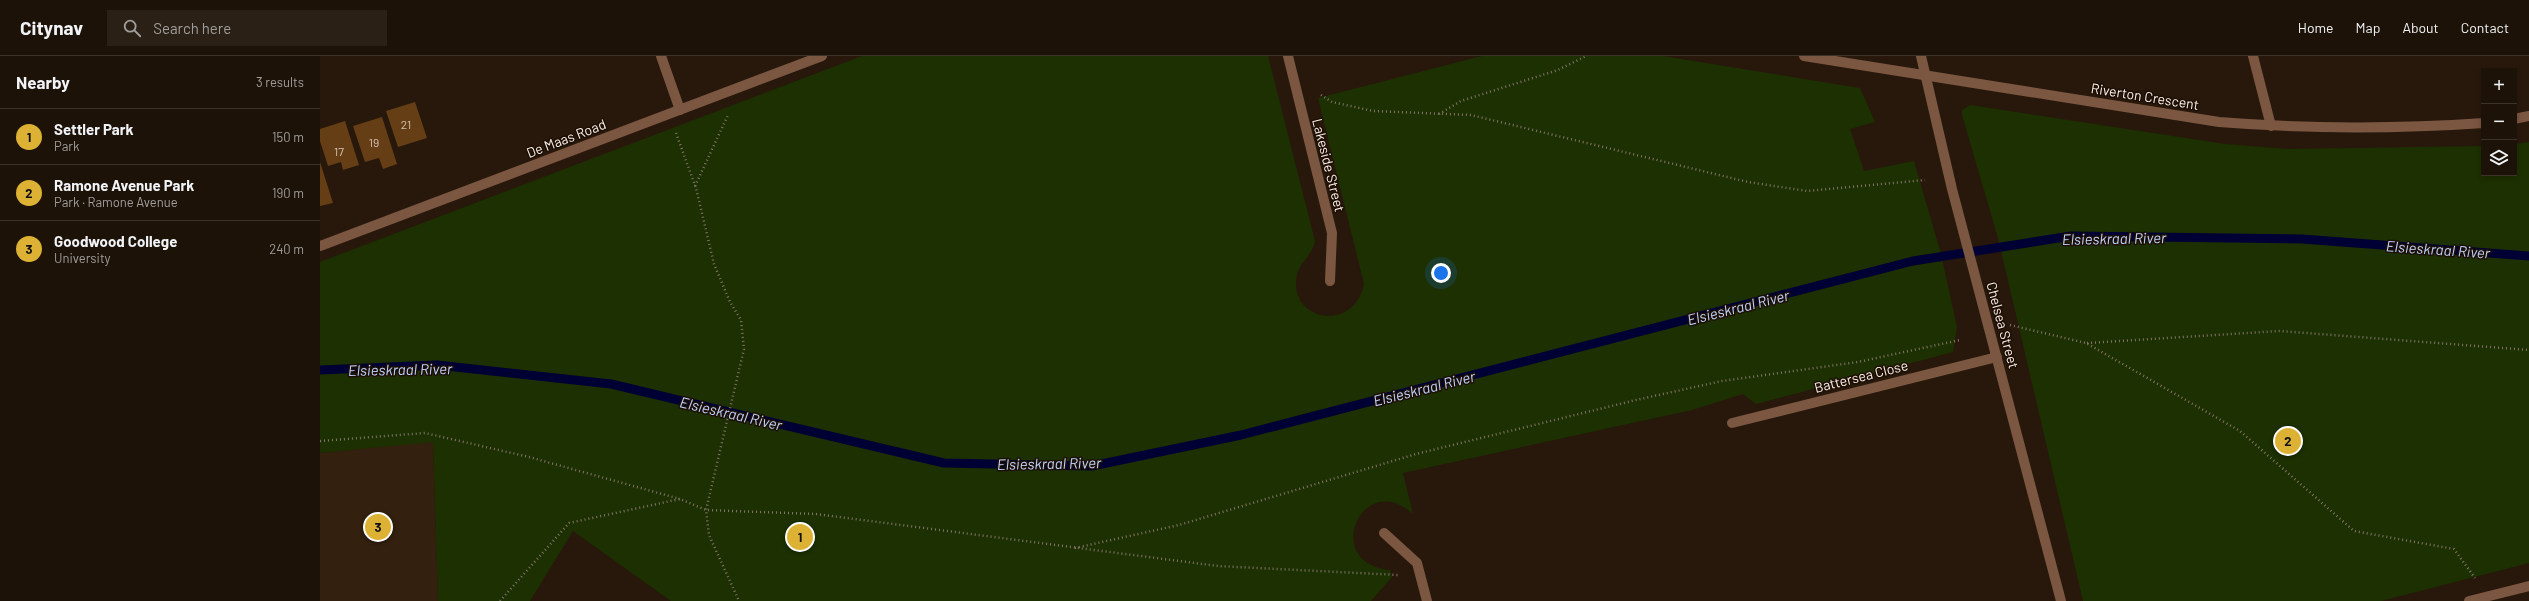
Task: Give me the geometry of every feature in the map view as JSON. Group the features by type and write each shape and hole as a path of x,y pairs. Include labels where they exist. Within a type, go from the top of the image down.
{"street":[{"path":"661,56 680,110"},
{"name":"De Maas Road","path":"320,246 822,56"},
{"name":"Lakeside Street","path":"1288,56 1332,233 1330,281"},
{"name":"Riverton Crescent","path":"1804,56 1925,74 2219,122 2271,126 2427,127 2481,123"},
{"name":"Chelsea Street","path":"1921,56 1952,189 2061,601"},
{"path":"2253,56 2271,126"},
{"path":"2517,118 2529,116"},
{"name":"Battersea Close","path":"1732,423 1997,357"},
{"path":"1384,533 1417,562 1427,601"},
{"path":"2469,601 2529,586"}],"path":[{"path":"1438,114 1461,101 1558,70 1586,56"},
{"path":"1321,95 1332,102 1373,111 1471,116 1748,182 1807,191 1924,180"},
{"path":"695,186 731,109"},
{"path":"675,129 695,186 714,264 730,302 741,320 744,349 706,510 709,535 739,601"},
{"path":"2010,325 2086,343 2240,431 2354,531 2454,549 2488,596"},
{"path":"2086,343 2280,331 2529,350"},
{"path":"1072,549 1179,525 1416,454 1636,400 1722,381 1858,362 1960,340"},
{"path":"320,441 426,433 529,457 680,499 706,510 816,514 1072,549 1218,566 1402,575"},
{"path":"500,601 569,523 680,499"}],"shaded area":[{"path":"433,441 438,601 320,601 320,453"}],"green space":[{"path":"862,56 1268,56 1315,241 1311,252 1301,265 1297,276 1296,282 1298,295 1304,306 1314,312 1326,316 1338,315 1349,309 1358,299 1364,284 1318,98 1482,56 1663,56 1860,88 1875,122 1850,129 1864,171 1914,161 1941,254 1957,327 1953,352 1756,404 1743,394 1692,410 1403,473 1413,514 1395,503 1378,502 1365,510 1356,522 1353,537 1357,552 1369,564 1390,570 1392,577 1371,601 671,601 573,531 530,601 438,601 433,442 320,453 320,262"},
{"path":"1970,105 2225,144 2289,149 2481,146 2481,176 2517,176 2517,144 2529,142 2529,563 2381,601 2083,601 1998,238 1962,115 1962,110"}],"building":[{"path":"415,102 427,138 398,147 386,111"},
{"path":"382,117 397,164 383,169 379,158 365,162 353,126"},
{"path":"345,121 359,165 343,170 341,162 328,166 320,141 320,129"},
{"path":"320,162 333,203 320,206"}],"waterway":[{"name":"Elsieskraal River","path":"320,370 437,365 611,384 944,463 1092,466 1241,435 1913,261 2071,236 2302,239 2529,256"}],"place":[{"name":"Ramone Avenue Park","path":"2288,441"},
{"name":"Goodwood College","path":"378,527"},
{"name":"Settler Park","path":"800,537"}]}
